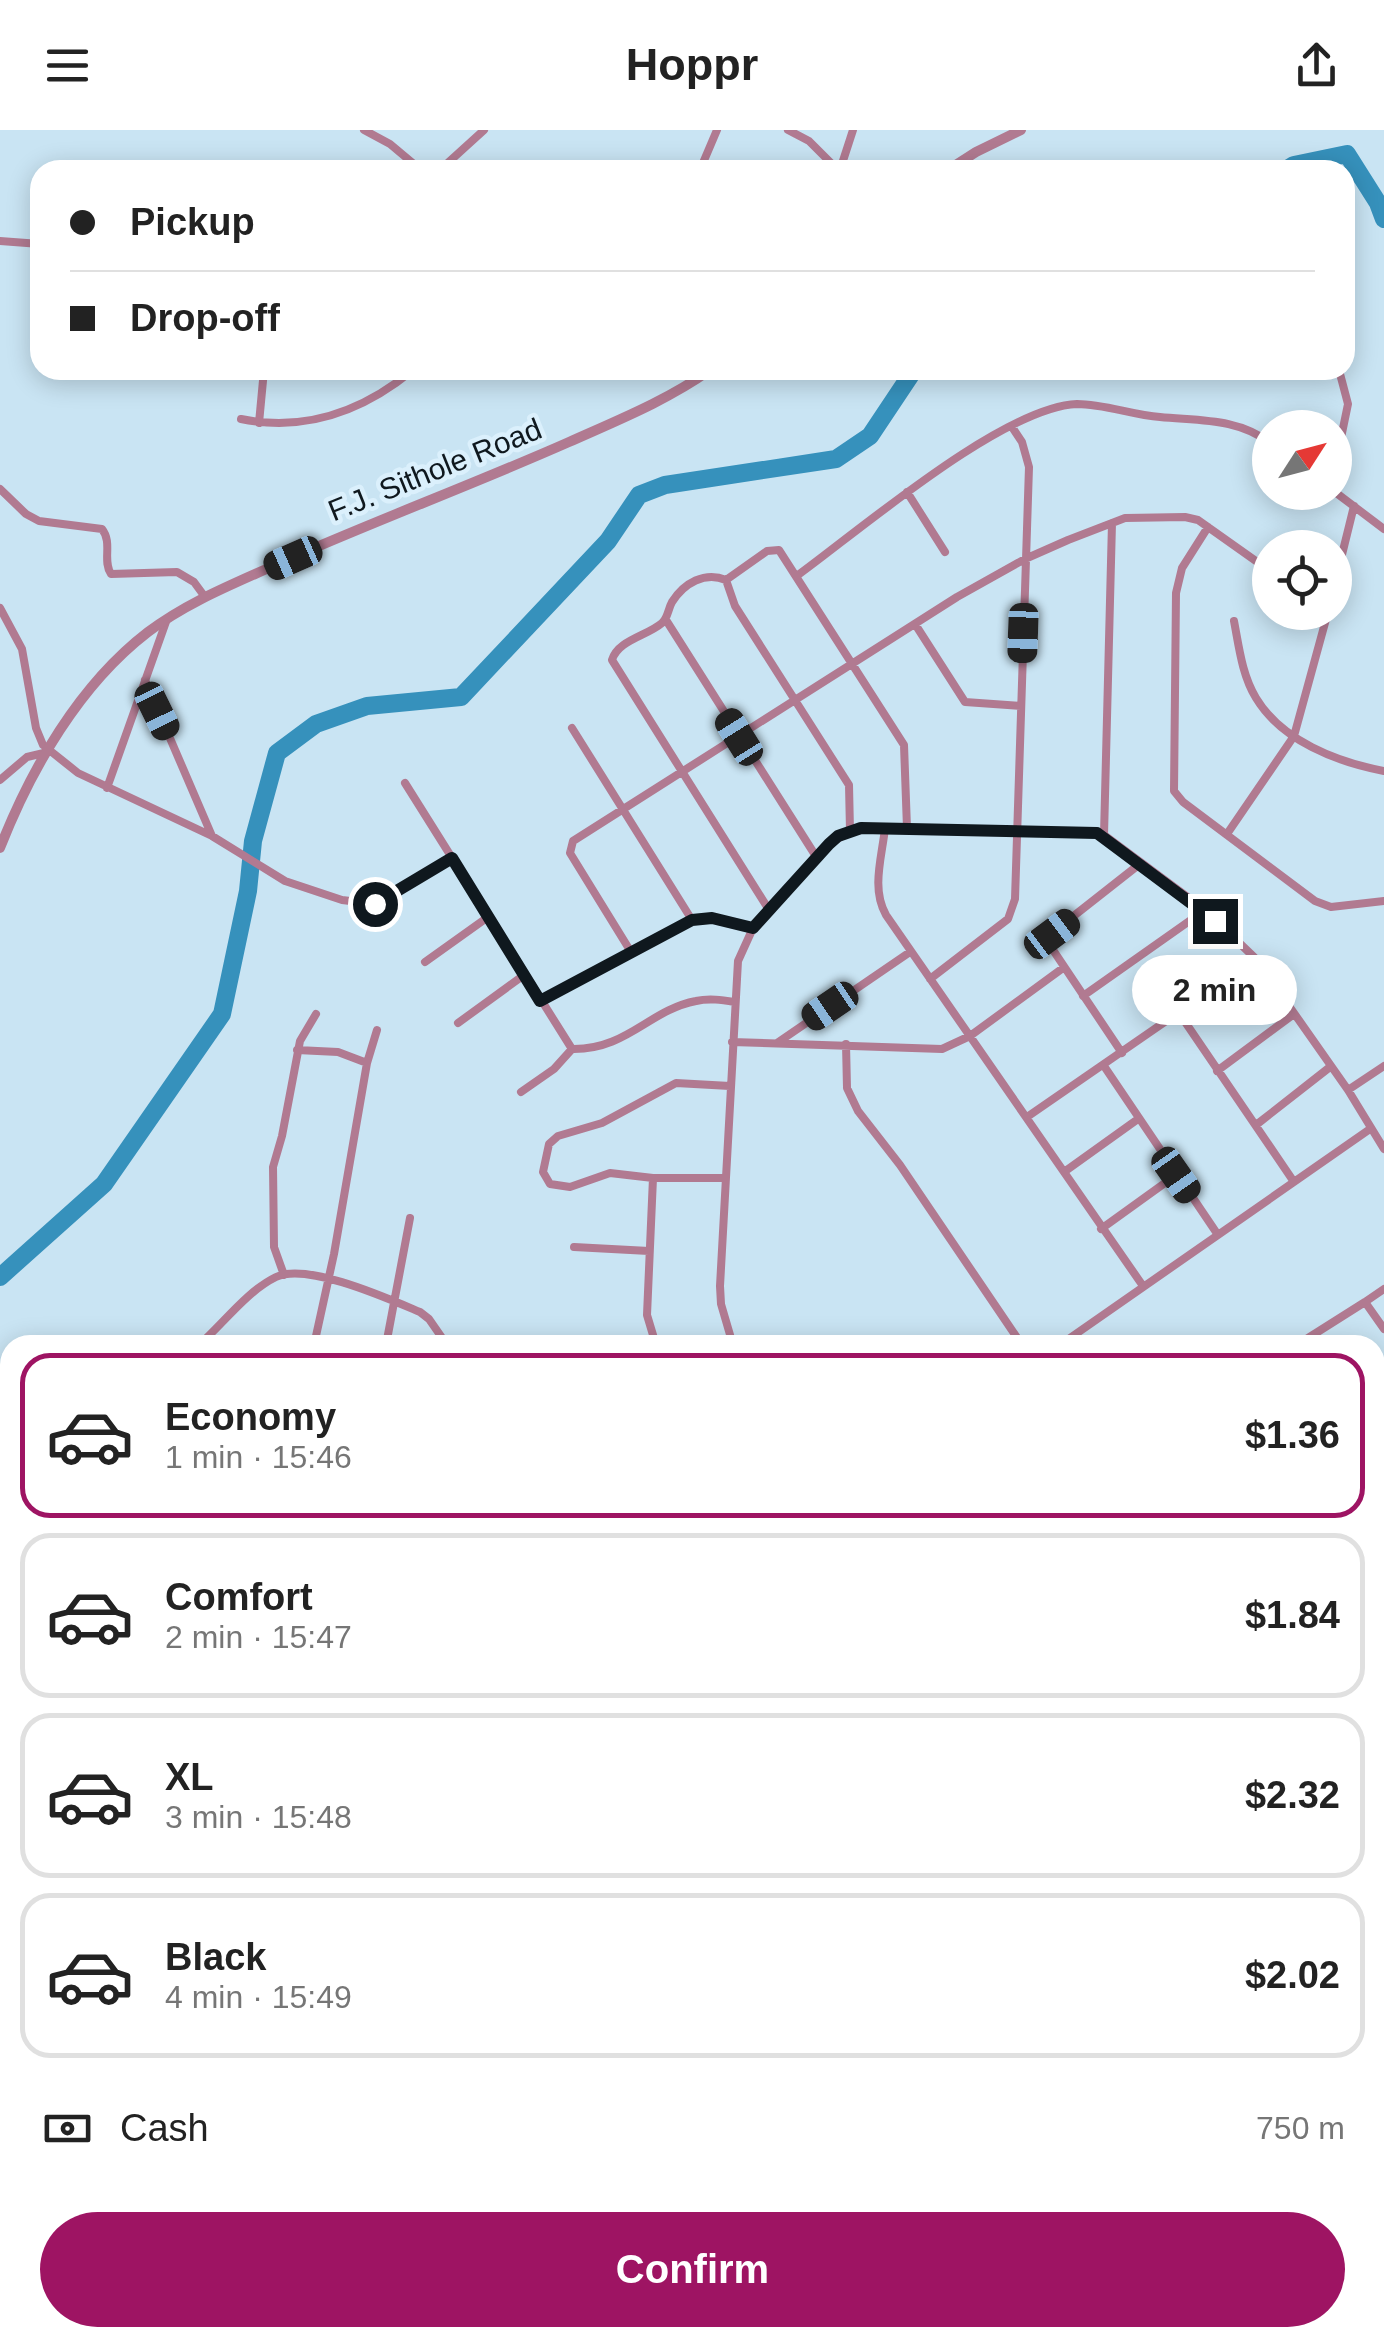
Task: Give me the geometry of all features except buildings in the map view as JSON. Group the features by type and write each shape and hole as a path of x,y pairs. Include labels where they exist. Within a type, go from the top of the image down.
{"street":[{"path":"364,130 409,160"},
{"path":"451,160 484,130"},
{"path":"704,160 717,130"},
{"path":"788,130 810,141 829,160"},
{"path":"842,160 853,130"},
{"path":"966,160 1021,130"},
{"path":"0,240 30,243"},
{"path":"259,423 263,380"},
{"path":"241,419 281,425 325,418 390,389 401,380"},
{"name":"F.J. Sithole Road","path":"0,848 24,790 96,681 167,620 205,597 656,404 694,380"},
{"path":"1342,380 1347,410"},
{"path":"798,576 907,492 1012,427 1052,410 1073,404 1091,405 1242,426 1252,432"},
{"path":"930,979 997,929 1014,910 1030,468 1022,442 1012,427"},
{"path":"0,489 39,521 102,529 108,537 110,573 138,576 177,572 186,575 205,597"},
{"path":"907,492 945,552"},
{"path":"1348,530 1354,506 1384,528"},
{"path":"630,952 569,849 578,838 915,624 1024,559 1124,518 1198,520 1252,558"},
{"path":"1104,835 1112,524"},
{"path":"1208,527 1182,568 1176,593 1173,781 1177,797 1300,892 1323,905 1384,900"},
{"path":"726,580 774,548 798,576 905,750 907,828"},
{"path":"726,580 713,576 693,581 674,599 666,620 620,648 612,660 769,910"},
{"path":"726,580 734,606 849,785 850,830"},
{"path":"0,608 4,623 22,649 36,728 48,752 107,788 212,836 285,881 342,900 375,904 452,858"},
{"path":"107,788 167,620"},
{"path":"666,620 817,858"},
{"path":"1234,622 1244,668 1257,699 1294,736 1338,761 1384,771"},
{"path":"915,624 965,702 1021,706"},
{"path":"1228,834 1294,736 1323,630"},
{"path":"145,680 212,836"},
{"path":"572,728 692,920"},
{"path":"0,780 27,757 48,752"},
{"path":"405,783 572,1049"},
{"path":"885,828 877,896 886,915 1142,1286"},
{"path":"730,1335 721,1304 738,961 753,928 838,836 850,830 907,828 1104,835 1205,910 1256,959 1348,1090 1384,1149"},
{"path":"1122,1053 1049,948 1050,936 1141,862"},
{"path":"1083,996 1205,910"},
{"path":"425,962 488,917"},
{"path":"540,1001 692,920 712,918 753,928"},
{"path":"777,1043 910,952"},
{"path":"1027,1117 1256,959"},
{"path":"732,1042 942,1048 970,1036 1063,968"},
{"path":"458,1023 524,975"},
{"path":"521,1092 554,1069 572,1049 612,1044 680,1005 697,1000 735,1002"},
{"path":"284,1274 274,1247 273,1167 298,1050 305,1028 316,1014"},
{"path":"1180,1014 1294,1182"},
{"path":"1217,1071 1294,1014"},
{"path":"316,1335 367,1063 377,1030"},
{"path":"846,1044 847,1088 858,1111 900,1165 1015,1335"},
{"path":"298,1050 338,1052 367,1063"},
{"path":"1104,1066 1218,1236"},
{"path":"1348,1090 1384,1066"},
{"path":"1256,1126 1330,1067"},
{"path":"726,1178 610,1174 562,1189 550,1184 543,1172 549,1144 558,1136 602,1123 676,1083 730,1086"},
{"path":"1064,1172 1138,1119"},
{"path":"1074,1335 1370,1129"},
{"path":"1101,1229 1176,1175"},
{"path":"653,1178 647,1316 653,1335"},
{"path":"388,1335 410,1218"},
{"path":"574,1247 649,1250"},
{"path":"210,1335 260,1288 284,1274 306,1274 394,1301 429,1320 440,1335"},
{"path":"1313,1335 1384,1288"},
{"path":"1365,1302 1384,1329"}],"waterway":[{"path":"1318,160 1347,154 1351,160"},
{"path":"1355,167 1384,219"},
{"path":"0,1277 104,1184 222,1014 248,891 253,841 277,753 316,724 367,706 461,697 608,541 639,495 665,485 836,459 870,436 907,380"}],"route":[{"path":"375,904 452,858 540,1001 692,920 712,918 753,928 829,844 838,836 861,828 1097,833 1215,921"}]}
